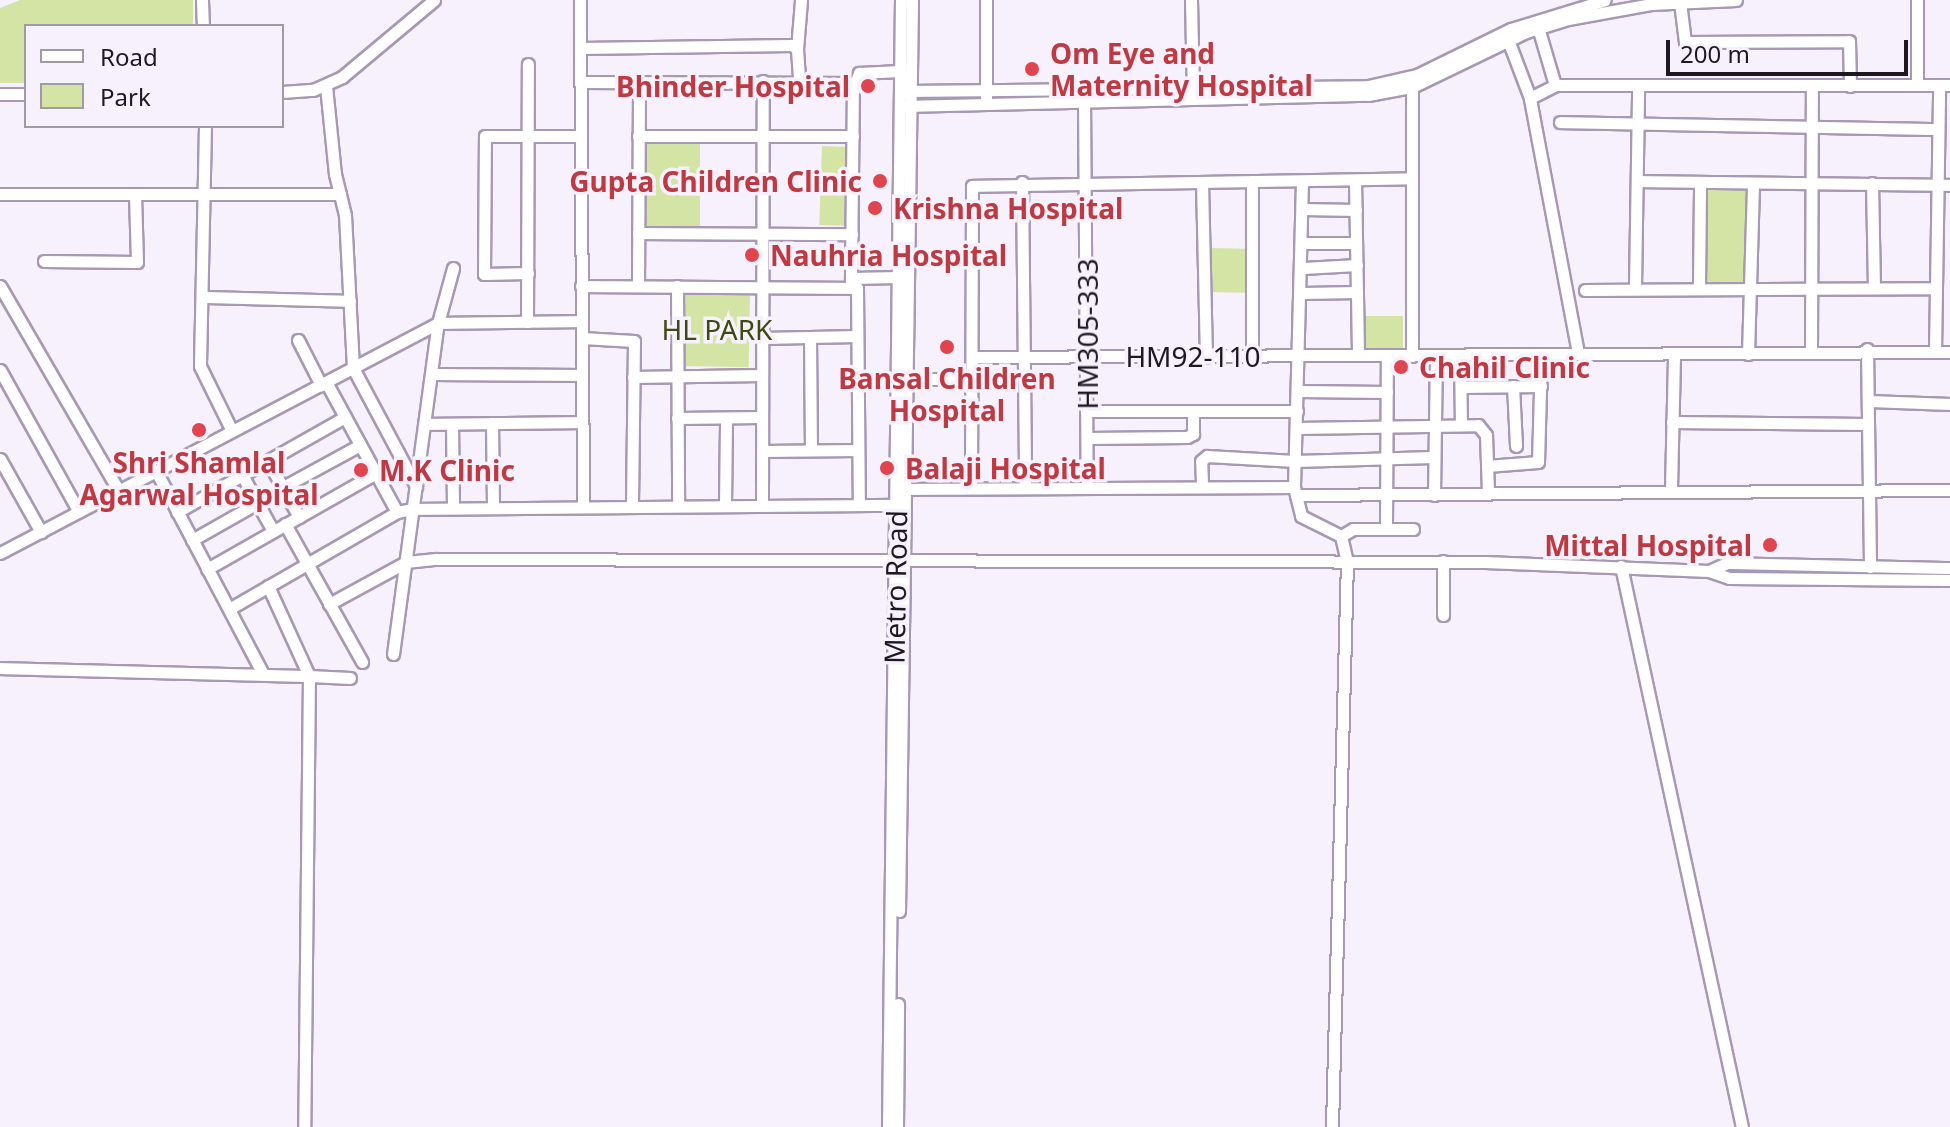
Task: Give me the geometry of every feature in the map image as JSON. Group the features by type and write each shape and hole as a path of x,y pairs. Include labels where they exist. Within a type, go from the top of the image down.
{"street":[{"path":"202,0 203,24"},
{"path":"284,92 326,86 361,63 434,0"},
{"path":"580,0 583,505"},
{"path":"799,81 797,49 801,0"},
{"name":"Metro Road","path":"901,0 900,71 905,91"},
{"name":"Metro Road","path":"888,1127 902,489 899,277 904,106 912,0"},
{"path":"986,0 986,99"},
{"path":"1191,0 1193,96"},
{"path":"1193,96 1347,88 1397,81 1605,0"},
{"path":"904,106 986,99 1193,96 1346,98 1412,87 1537,24 1600,11 1680,2 1736,0"},
{"path":"1917,0 1917,85"},
{"path":"1680,2 1685,42 1849,41 1850,86"},
{"path":"1537,24 1555,85"},
{"path":"1508,40 1530,98 1578,353"},
{"path":"580,48 792,45 797,49"},
{"path":"527,322 528,64"},
{"path":"851,283 855,84 859,73 900,71"},
{"path":"762,505 763,81"},
{"path":"580,82 799,81 855,84"},
{"path":"638,286 639,82"},
{"path":"1530,98 1555,85 1944,85 1938,129 1944,185 1936,288 1935,352"},
{"path":"326,86 340,194 353,368 416,486"},
{"path":"1635,287 1638,86"},
{"path":"1811,350 1812,86"},
{"path":"1412,87 1412,356"},
{"path":"905,91 986,99"},
{"path":"0,94 24,94"},
{"name":"HM305-333","path":"1084,98 1087,486"},
{"name":"Metro Road","path":"901,379 904,106"},
{"path":"1560,122 1814,123 1938,129"},
{"path":"205,128 200,366 232,431"},
{"path":"528,273 484,274 483,140 489,135 580,136"},
{"path":"638,136 853,136"},
{"path":"971,485 971,188 1022,182 1410,178"},
{"path":"1355,180 1358,355"},
{"path":"1252,181 1252,356"},
{"path":"1302,181 1303,293 1295,491 1308,523 1341,536"},
{"path":"1637,181 1944,185"},
{"path":"1022,182 1025,486"},
{"path":"1202,182 1206,357"},
{"path":"1699,286 1700,183"},
{"path":"1872,183 1874,286"},
{"path":"1748,354 1753,184"},
{"path":"0,194 340,194"},
{"path":"44,261 137,262 135,195"},
{"path":"1303,209 1356,210"},
{"path":"638,233 852,234"},
{"path":"1303,243 1356,243"},
{"path":"1303,268 1357,265"},
{"path":"393,654 438,323 453,268"},
{"path":"581,286 761,287 851,283 899,277"},
{"path":"851,283 857,288 859,505"},
{"path":"1585,290 1813,285 1936,288"},
{"path":"0,286 119,491"},
{"path":"677,286 678,505"},
{"path":"1303,293 1357,292"},
{"path":"202,297 350,301"},
{"path":"1,550 41,532 438,323 582,321"},
{"path":"762,338 857,336"},
{"path":"810,337 811,450"},
{"path":"582,338 632,338 632,505"},
{"path":"298,340 397,512"},
{"path":"1867,349 1870,567"},
{"name":"HM92-110","path":"972,357 1674,355 1867,349 1950,352"},
{"path":"1487,466 1538,462 1541,354"},
{"path":"1434,495 1436,355"},
{"path":"1460,355 1461,425"},
{"path":"1671,489 1674,355"},
{"path":"1386,527 1387,356"},
{"path":"0,370 79,512"},
{"path":"431,374 582,375"},
{"path":"633,377 762,375"},
{"path":"901,379 971,379"},
{"path":"1513,386 1516,446"},
{"path":"1461,387 1541,386"},
{"path":"1298,391 1387,392"},
{"path":"1869,401 1950,404"},
{"path":"1086,411 1297,411"},
{"path":"1087,438 1191,436 1193,411"},
{"path":"177,512 345,417"},
{"path":"677,418 762,417"},
{"path":"725,505 726,418"},
{"path":"425,424 582,422"},
{"path":"1672,422 1868,424"},
{"path":"492,423 493,505"},
{"path":"452,424 453,506"},
{"path":"1296,428 1461,425 1485,430 1488,492"},
{"path":"283,487 360,445"},
{"path":"762,451 858,450"},
{"path":"1202,484 1204,457 1295,461 1433,457"},
{"path":"0,459 41,532"},
{"path":"268,461 299,517"},
{"path":"156,471 263,674"},
{"path":"207,569 376,473"},
{"path":"242,475 273,531"},
{"path":"902,489 971,485 1202,484 1295,491 1434,495 1671,489 1950,490"},
{"name":"Metro Road","path":"897,1127 900,557 897,505 902,489"},
{"path":"192,540 257,503"},
{"path":"229,609 397,512 413,509 493,505 897,505"},
{"path":"285,524 362,662"},
{"path":"1341,536 1353,529 1413,529"},
{"path":"1332,1127 1347,561 1341,536"},
{"path":"329,604 406,562 900,557 1443,561 1709,571 1729,578 1950,580"},
{"path":"1443,561 1443,615"},
{"path":"1709,571 1727,563 1950,568"},
{"path":"1621,566 1742,1127"},
{"path":"268,586 309,676 304,1127"},
{"path":"0,668 350,678"}],"green space":[{"path":"20,0 193,0 193,24 24,24 24,83 0,83 0,8"},
{"path":"644,143 700,143 700,226 644,226"},
{"path":"822,146 848,147 845,226 819,225"},
{"path":"1702,186 1749,188 1746,285 1699,283"},
{"path":"1207,248 1246,249 1245,293 1206,292"},
{"name":"HL PARK","path":"684,294 750,295 749,367 683,366"},
{"path":"1357,316 1403,316 1403,349 1357,349"}],"place":[{"name":"Om Eye and Maternity Hospital","path":"1032,69"},
{"name":"Bhinder Hospital","path":"868,86"},
{"name":"Gupta Children Clinic","path":"880,181"},
{"name":"Krishna Hospital","path":"875,208"},
{"name":"Nauhria Hospital","path":"752,255"},
{"name":"Bansal Children Hospital","path":"947,347"},
{"name":"Chahil Clinic","path":"1401,367"},
{"name":"Shri Shamlal Agarwal Hospital","path":"199,430"},
{"name":"Balaji Hospital","path":"887,468"},
{"name":"M.K Clinic","path":"361,470"},
{"name":"Mittal Hospital","path":"1770,545"}]}
